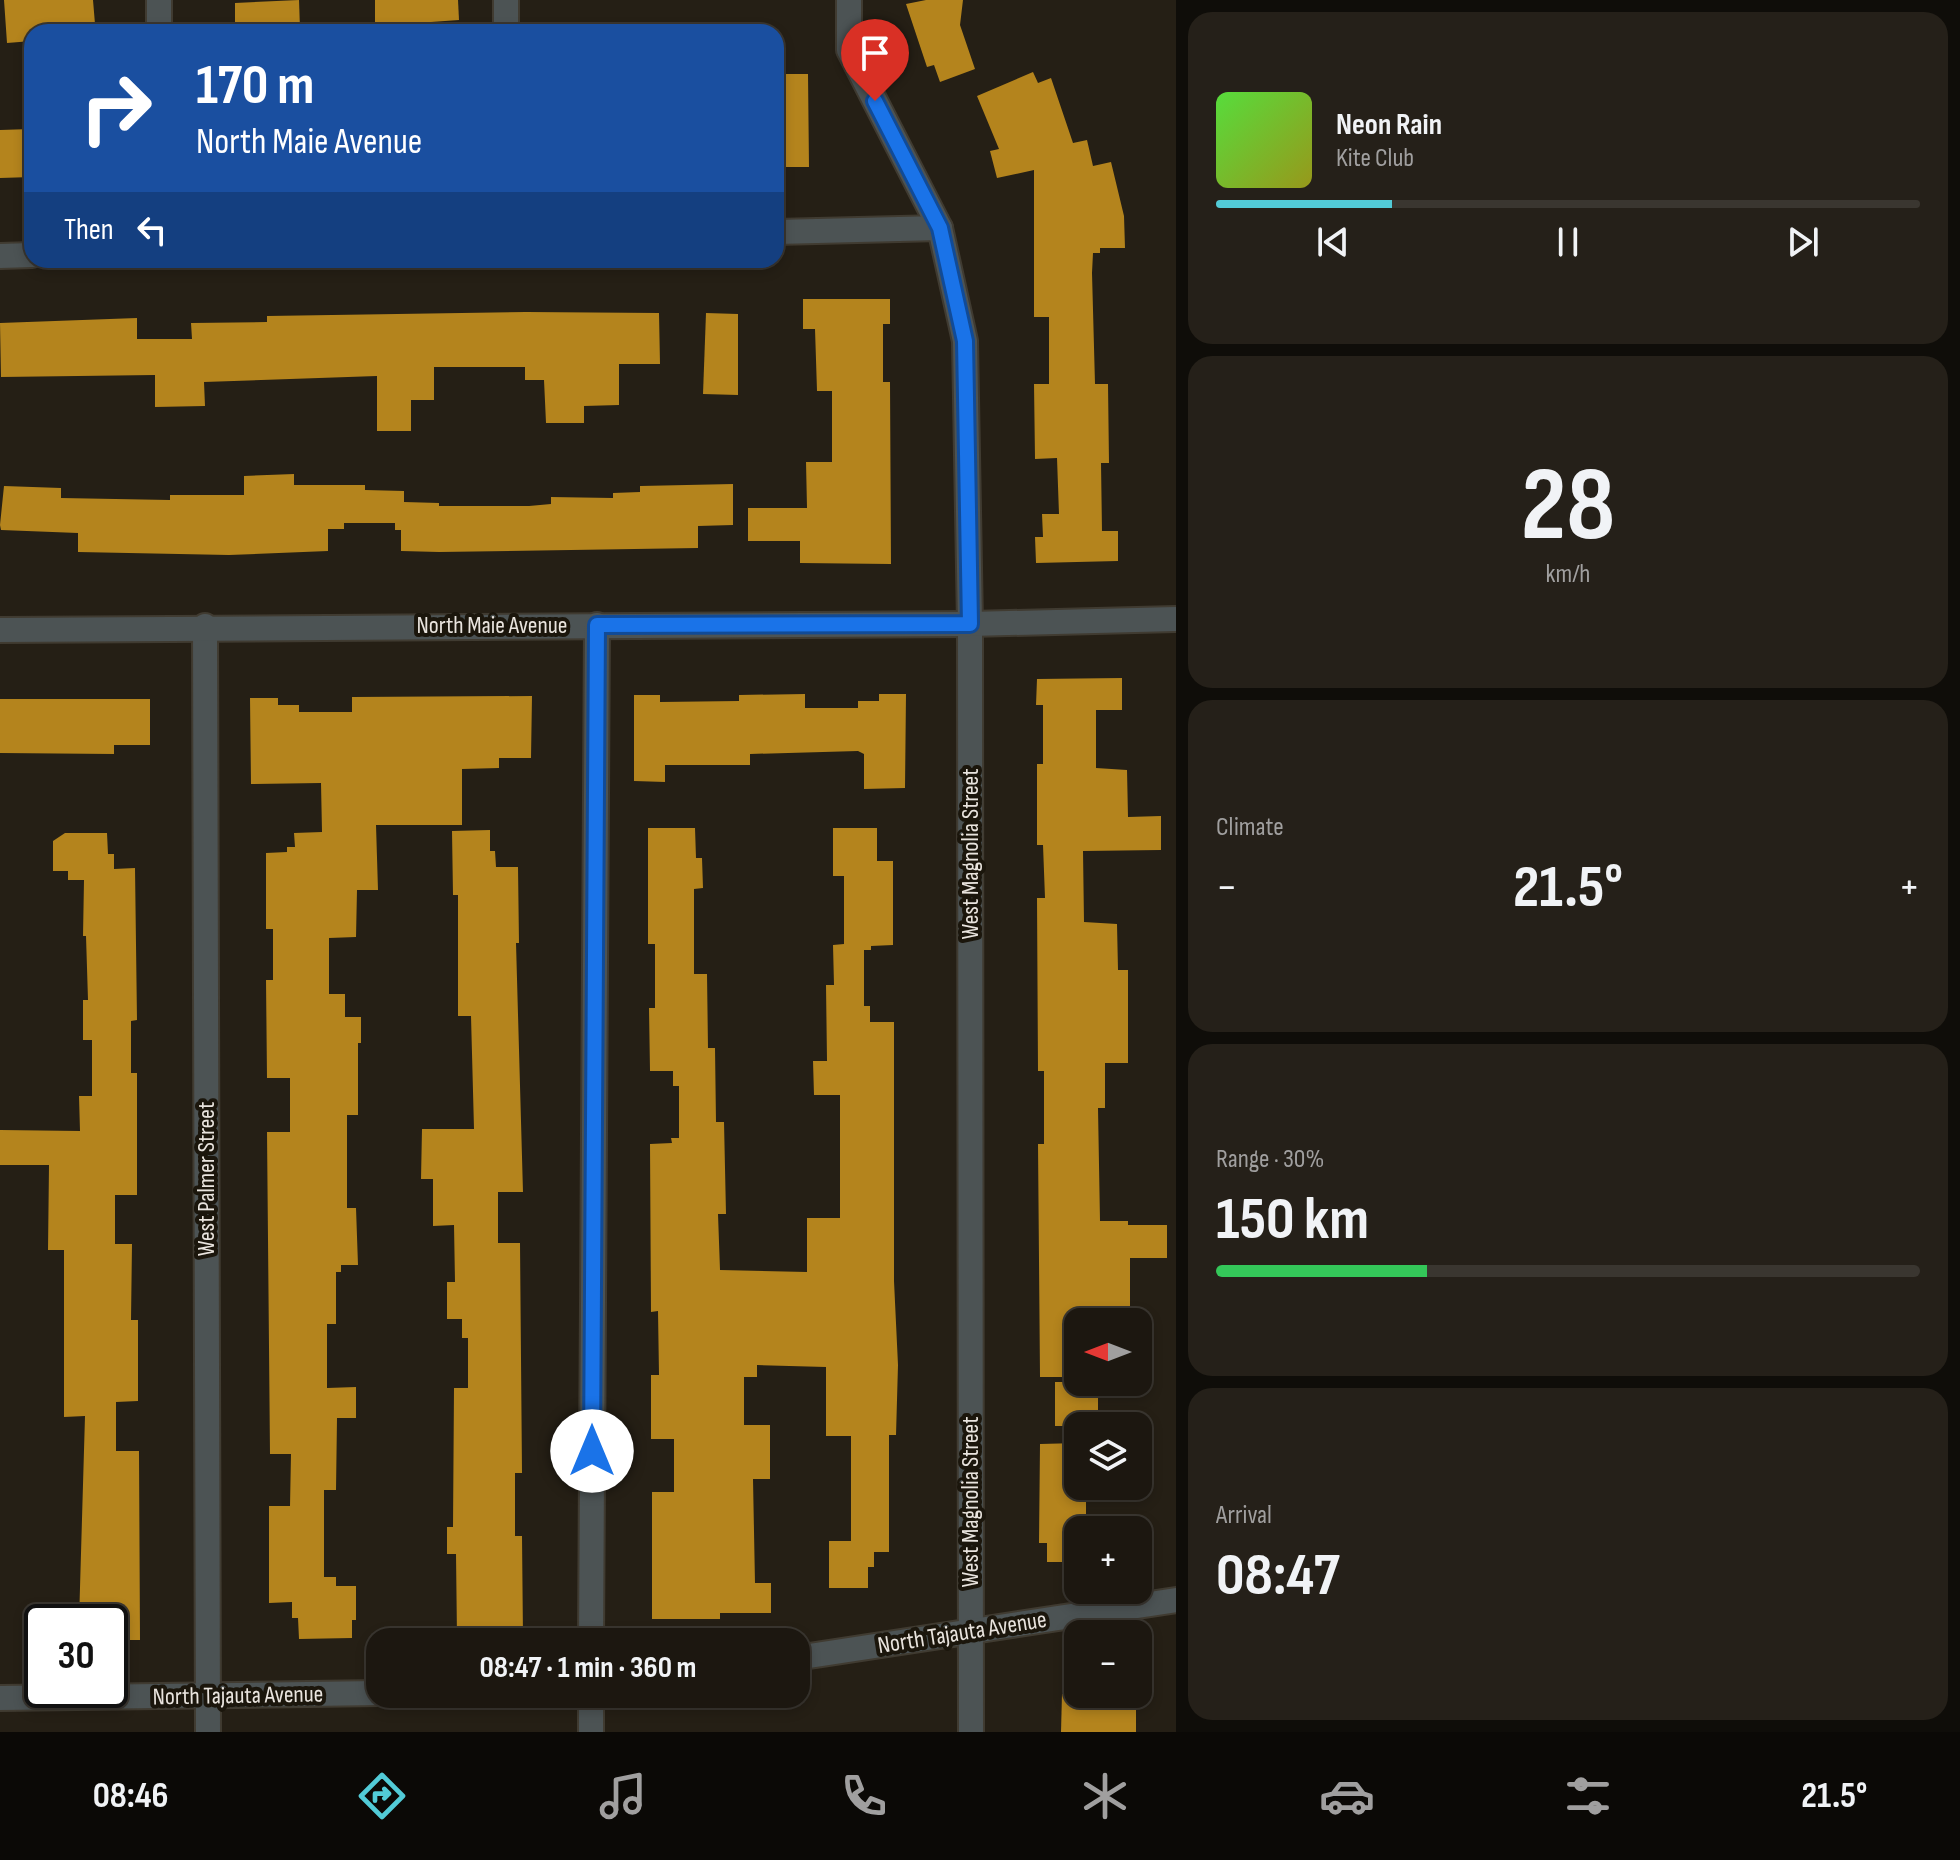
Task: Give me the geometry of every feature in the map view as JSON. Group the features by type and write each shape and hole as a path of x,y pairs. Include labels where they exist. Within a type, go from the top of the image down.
{"street":[{"path":"159,0 159,24"},
{"path":"506,0 506,24"},
{"name":"West Magnolia Street","path":"849,0 849,50 940,228 965,341 970,624 971,1732"},
{"path":"784,232 940,228"},
{"path":"0,256 24,255"},
{"name":"North Maie Avenue","path":"0,630 205,626 970,624 1176,619"},
{"path":"591,1628 597,625"},
{"name":"West Palmer Street","path":"205,626 208,1732"},
{"name":"North Tajauta Avenue","path":"810,1656 1176,1600"},
{"name":"North Tajauta Avenue","path":"0,1698 366,1693"},
{"path":"591,1708 591,1732"}],"building":[{"path":"4,0 93,0 95,24 24,24 24,42 7,43"},
{"path":"299,0 300,24 235,24 235,3"},
{"path":"375,0 458,0 459,20 375,24"},
{"path":"926,0 963,0 960,25 975,69 940,82 934,65 927,67 906,4"},
{"path":"1033,72 1038,83 1051,78 1073,143 1087,140 1093,166 1111,162 1124,216 1125,248 1100,248 1100,253 1093,253 1092,273 1095,384 1108,384 1109,463 1101,463 1102,531 1118,531 1118,561 1036,563 1035,537 1043,537 1042,514 1059,514 1057,458 1035,459 1034,384 1049,384 1049,317 1034,317 1034,170 997,178 990,151 999,149 977,96"},
{"path":"784,74 808,74 809,167 784,167"},
{"path":"24,129 24,177 0,178 0,130"},
{"path":"803,299 890,299 890,324 883,324 883,382 890,382 891,564 800,563 800,541 748,541 748,508 807,508 806,462 832,462 832,391 817,391 815,329 803,329"},
{"path":"659,313 660,364 619,364 619,405 584,406 584,423 546,423 544,380 525,380 525,367 434,367 434,400 411,400 411,431 377,431 377,376 204,382 205,406 155,407 155,375 1,377 0,323 137,318 137,339 192,339 191,323 267,322 267,316"},
{"path":"706,313 738,314 738,395 703,394"},
{"path":"294,474 294,485 365,485 365,490 404,491 404,502 439,503 439,506 529,506 551,504 551,497 613,498 613,493 640,492 640,486 733,484 733,525 698,526 698,548 439,552 401,551 401,530 395,530 395,523 344,523 344,529 328,529 328,551 229,555 78,552 78,533 1,530 0,525 4,486 61,488 61,498 170,500 170,495 244,495 244,476"},
{"path":"1122,678 1122,710 1096,710 1096,768 1127,770 1128,817 1161,816 1161,850 1083,851 1084,922 1117,924 1118,970 1128,970 1128,1063 1105,1063 1105,1108 1098,1108 1100,1221 1167,1225 1167,1258 1130,1258 1130,1308 1064,1308 1064,1377 1040,1377 1038,1144 1044,1144 1044,1071 1038,1071 1037,898 1045,898 1043,845 1037,845 1037,764 1043,764 1043,705 1036,705 1037,679"},
{"path":"805,694 805,708 858,708 858,701 879,701 879,694 906,694 905,788 864,789 864,754 858,751 750,754 750,765 665,765 665,782 634,781 634,695 660,695 660,702 739,701 739,695"},
{"path":"532,696 531,758 499,758 499,768 462,769 462,825 376,825 378,890 357,890 356,937 329,938 329,994 345,994 345,1017 361,1017 361,1043 358,1043 358,1115 347,1115 347,1208 356,1208 358,1265 341,1265 341,1272 336,1272 336,1324 327,1324 327,1388 356,1387 356,1418 337,1418 336,1490 324,1490 324,1577 336,1577 336,1586 356,1586 356,1620 352,1620 352,1638 299,1639 298,1618 292,1618 292,1602 269,1603 269,1506 290,1506 291,1454 270,1454 267,1132 290,1132 290,1078 267,1078 266,980 273,980 273,929 266,929 266,853 287,852 287,847 295,847 294,833 322,832 321,783 251,784 250,698 278,698 278,705 299,705 299,712 352,712 352,697"},
{"path":"0,699 150,699 150,745 114,745 114,754 0,753"},
{"path":"648,828 695,828 696,858 702,858 703,888 694,889 694,974 707,974 708,1048 715,1048 716,1122 724,1122 726,1214 718,1214 720,1270 807,1272 807,1218 840,1218 840,1095 814,1095 813,1061 827,1061 826,985 834,985 833,945 844,944 844,876 833,876 833,828 877,828 877,861 893,861 893,945 871,946 871,950 864,950 864,1006 870,1006 870,1022 894,1022 894,1281 898,1365 896,1435 889,1435 889,1552 874,1552 874,1567 868,1567 868,1588 829,1588 829,1541 851,1541 851,1436 826,1436 826,1367 757,1365 757,1377 744,1377 744,1425 770,1425 770,1479 753,1479 755,1583 771,1583 771,1613 720,1613 720,1619 652,1619 652,1492 674,1492 674,1439 651,1439 651,1375 659,1375 658,1311 651,1312 650,1144 672,1143 671,1138 679,1138 679,1086 673,1086 673,1071 650,1071 649,1008 655,1008 655,944 648,944"},
{"path":"490,830 490,851 495,851 496,867 518,867 519,943 516,943 523,1192 498,1192 498,1243 520,1243 522,1473 515,1473 515,1536 522,1536 523,1628 457,1628 456,1554 447,1554 447,1527 453,1527 454,1388 468,1388 468,1338 462,1338 462,1319 447,1319 447,1282 455,1282 454,1225 433,1226 433,1179 421,1179 422,1129 474,1129 471,1016 458,1016 458,895 453,895 452,831"},
{"path":"65,833 107,833 108,854 114,854 114,869 135,868 137,1020 131,1021 131,1073 137,1073 137,1195 115,1195 115,1244 132,1244 131,1320 138,1320 138,1401 116,1402 116,1451 139,1451 140,1640 128,1640 128,1604 80,1604 85,1416 64,1417 64,1250 48,1250 49,1165 0,1165 0,1130 80,1131 79,1096 92,1096 92,1040 83,1040 83,1000 88,1000 86,936 83,936 84,880 68,880 68,871 53,871 53,841"},
{"path":"1055,1382 1064,1382 1064,1396 1098,1396 1098,1412 1064,1412 1064,1426 1055,1426"},
{"path":"1064,1443 1064,1500 1086,1500 1086,1516 1064,1516 1064,1562 1047,1562 1047,1543 1039,1543 1040,1444"},
{"path":"1062,1694 1064,1708 1136,1708 1136,1732 1061,1732"}],"route":[{"path":"592,1451 597,625 970,624 965,341 940,228 875,101"}]}
